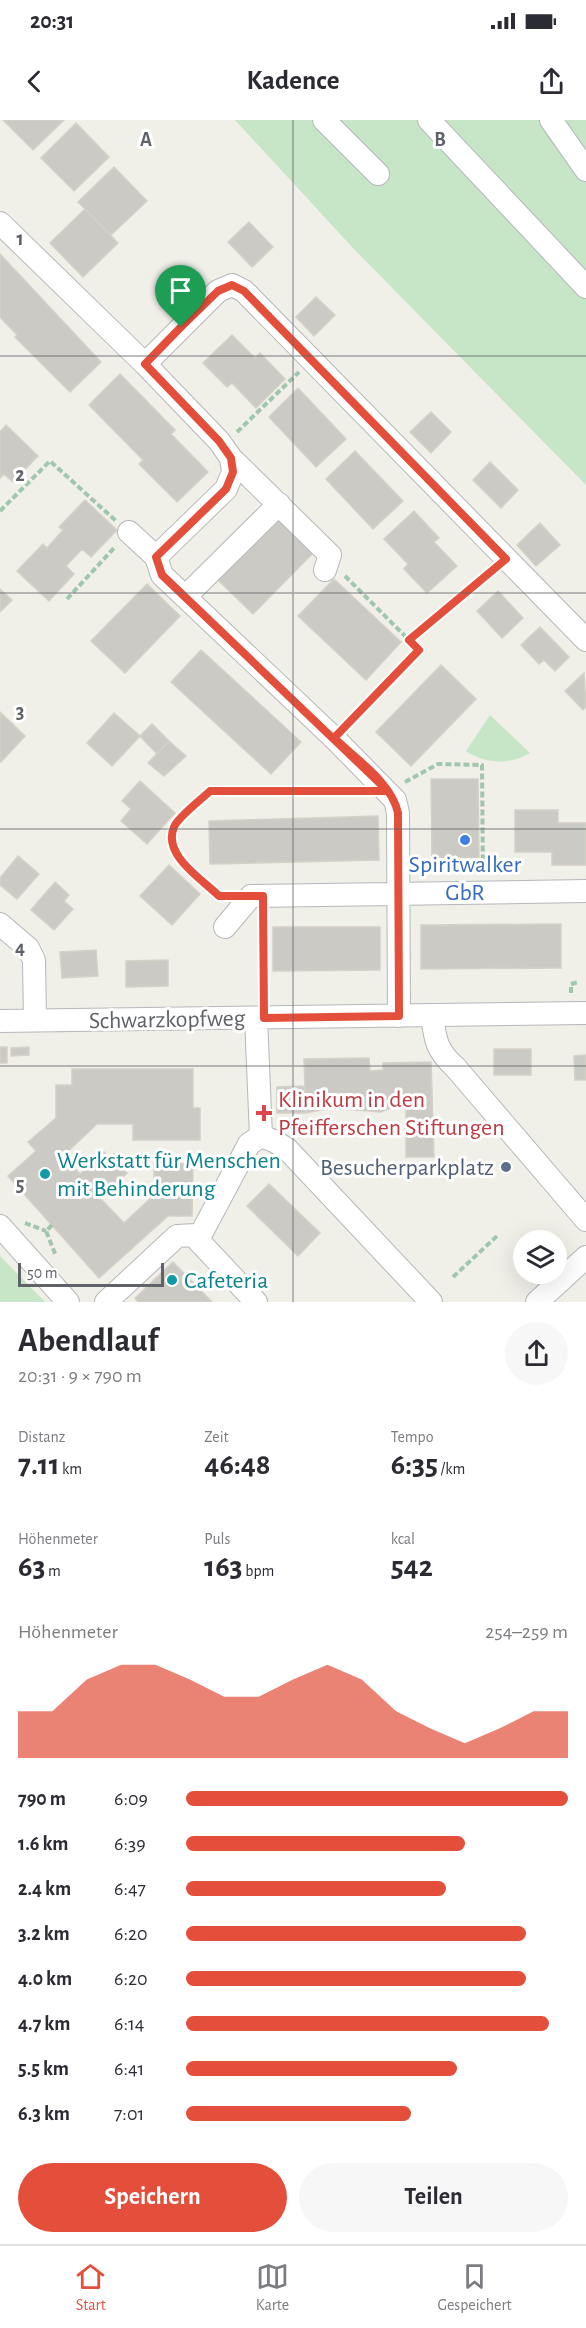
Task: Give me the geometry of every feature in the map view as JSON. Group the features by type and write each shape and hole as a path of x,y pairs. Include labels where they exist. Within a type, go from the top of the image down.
{"street":[{"path":"324,120 378,174"},
{"path":"429,120 586,287"},
{"path":"551,120 586,170"},
{"path":"0,223 145,364 219,441 230,449 279,504 330,555 334,571"},
{"path":"145,364 218,291 232,285 244,291 586,640"},
{"path":"156,557 226,489 233,472 230,449"},
{"path":"185,597 279,504"},
{"path":"129,532 156,557 162,575 334,738 395,800 398,813 399,1016"},
{"path":"225,927 257,896 586,891"},
{"path":"0,924 28,948 33,960 35,1020"},
{"name":"Schwarzkopfweg","path":"0,1021 432,1016 578,1006"},
{"path":"432,1016 434,1036 441,1054 455,1067 586,1220"},
{"path":"260,1018 261,1136"},
{"path":"106,1302 177,1236 194,1236 202,1232 249,1144 261,1136"},
{"path":"261,1136 287,1149 431,1302"},
{"path":"0,1226 68,1302"},
{"path":"194,1236 256,1302"},
{"path":"537,1302 586,1257"}],"path":[{"path":"230,449 310,360"},
{"path":"0,511 50,461 129,532 66,599"},
{"path":"409,640 506,559"},
{"path":"334,571 419,650 334,738"},
{"path":"260,1018 257,896 219,896 177,856 171,842 174,825 210,791 388,791 438,764 482,765 483,893"},
{"path":"578,1006 571,984 579,982"},
{"path":"52,1225 46,1231 54,1246 58,1266"},
{"path":"453,1277 497,1236"}],"green space":[{"path":"235,120 586,120 586,485 352,247"},
{"path":"490,715 530,753 515,760 489,761 466,751"},
{"path":"0,1256 45,1302 0,1302"}],"building":[{"path":"3,120 64,120 33,150"},
{"path":"76,123 109,157 74,191 41,158"},
{"path":"114,167 147,201 111,235 78,202"},
{"path":"85,209 118,243 83,277 50,243"},
{"path":"249,222 273,247 252,267 228,242"},
{"path":"0,254 101,362 70,392 15,337 17,335 0,317"},
{"path":"316,297 335,315 314,336 296,317"},
{"path":"232,335 255,358 260,353 285,379 256,408 232,383 227,387 203,363"},
{"path":"120,374 175,430 171,434 208,472 177,502 139,464 143,460 89,405"},
{"path":"298,388 346,439 316,467 269,417"},
{"path":"431,412 451,432 431,453 410,432"},
{"path":"6,425 38,456 13,482 4,474 0,478 0,432"},
{"path":"355,451 403,501 373,529 326,479"},
{"path":"490,462 518,490 501,508 473,480"},
{"path":"85,500 117,530 91,557 82,549 66,566 74,574 49,601 17,571 43,544 47,548 63,530 59,527"},
{"path":"414,511 439,538 434,542 457,566 427,593 404,569 408,564 384,539"},
{"path":"284,514 318,548 253,614 218,580"},
{"path":"540,523 560,545 536,566 517,545"},
{"path":"334,579 401,642 366,680 298,616"},
{"path":"147,584 180,616 125,673 91,641"},
{"path":"0,589 12,600 0,612"},
{"path":"498,591 523,618 502,638 477,611"},
{"path":"540,627 569,657 555,671 544,660 539,664 521,645"},
{"path":"201,650 301,742 271,774 171,682"},
{"path":"441,665 476,699 411,766 376,732"},
{"path":"584,673 586,707 583,710 565,691"},
{"path":"0,712 25,736 1,762 0,762"},
{"path":"114,713 140,736 112,766 87,743"},
{"path":"152,724 169,741 157,754 140,736"},
{"path":"169,741 186,756 164,776 148,763"},
{"path":"431,779 478,779 479,858 432,858"},
{"path":"140,781 175,813 147,844 121,821 131,809 122,801"},
{"path":"515,810 558,810 558,823 586,823 586,865 552,865 552,852 515,852"},
{"path":"378,816 379,860 210,864 209,821"},
{"path":"18,856 39,874 17,899 0,885 0,878"},
{"path":"169,865 200,894 172,925 140,896"},
{"path":"55,882 69,895 64,901 73,909 54,930 31,910"},
{"path":"561,924 561,968 421,969 421,925"},
{"path":"273,927 380,927 380,970 273,971"},
{"path":"96,950 98,976 62,978 60,952"},
{"path":"168,960 168,986 126,987 126,961"},
{"path":"0,1047 7,1047 7,1063 0,1063"},
{"path":"29,1047 29,1055 11,1056 11,1048"},
{"path":"494,1049 531,1049 531,1075 494,1075"},
{"path":"586,1055 586,1080 575,1080 574,1056"},
{"path":"369,1058 370,1071 383,1070 383,1063 431,1062 434,1157 406,1157 406,1108 391,1108 381,1112 330,1108 306,1113 304,1059"},
{"name":"Werkstatt für Menschen mit Behinderung","path":"72,1069 193,1069 193,1108 200,1108 200,1140 133,1140 133,1124 97,1124 63,1156 80,1174 104,1152 109,1157 114,1154 125,1162 122,1168 127,1173 100,1198 124,1223 154,1195 154,1163 193,1164 192,1216 168,1216 99,1278 8,1176 36,1151 28,1142 56,1118 56,1085 72,1085"},
{"path":"304,1086 306,1113 277,1113 277,1087"},
{"path":"269,1184 320,1233 298,1256 247,1206"},
{"name":"Cafeteria","path":"173,1262 212,1302 138,1302 135,1298"}],"place":[{"name":"Spiritwalker GbR","path":"465,840"},
{"name":"Klinikum in den Pfeifferschen Stiftungen","path":"264,1113"},
{"name":"Besucherparkplatz","path":"506,1167"},
{"name":"Werkstatt für Menschen mit Behinderung","path":"45,1174"},
{"name":"Cafeteria","path":"172,1280"}],"route":[{"path":"181,327 145,364 219,441 231,458 233,472 226,489 163,547 156,557 162,575 388,791 210,791 174,825 171,842 177,856 219,896 263,896 264,1018 399,1016 398,813 395,800 388,791 380,782 334,738 419,650 409,640 506,559 244,291 232,285 218,291 181,327"}]}
